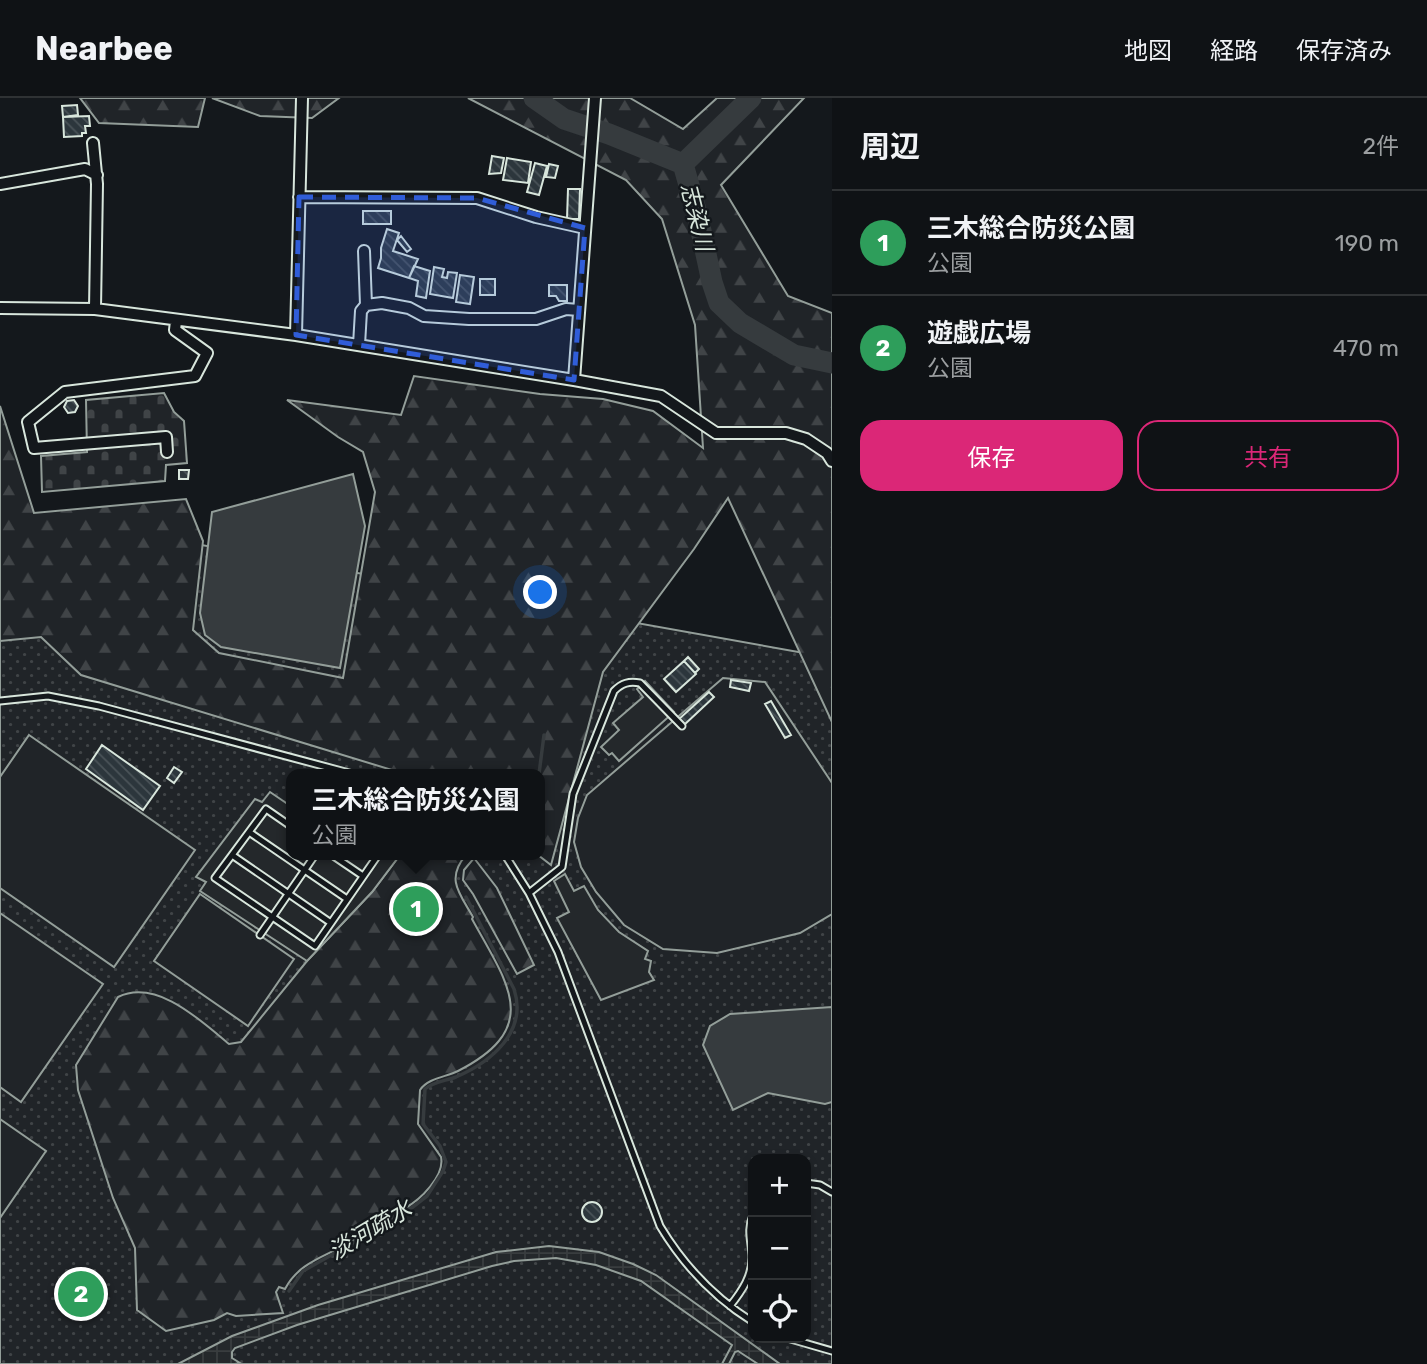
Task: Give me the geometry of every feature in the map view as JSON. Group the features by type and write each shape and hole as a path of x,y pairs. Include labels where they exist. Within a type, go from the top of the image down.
{"street":[{"path":"296,335 302,98"},
{"path":"574,380 595,98"},
{"path":"93,143 97,175 94,309"},
{"path":"0,184 85,169 97,175"},
{"path":"299,197 477,198 536,217 585,228"},
{"path":"364,251 366,306"},
{"path":"359,345 361,311 366,306 382,303 409,308 424,316 469,319 536,319 566,309 579,310"},
{"path":"0,308 94,309 296,335 574,380 661,396 716,433 786,433 806,439 827,453 832,461"},
{"path":"167,452 166,437 34,448 28,422 65,392 195,376 207,353 175,330 176,321"}],"lane":[{"path":"529,893 562,867 573,794 614,691 626,682 640,683 682,726"},
{"path":"0,701 48,696 86,703 334,769"},
{"path":"286,823 266,809 215,878 315,946 374,860"},
{"path":"249,832 286,858"},
{"path":"232,855 331,923"},
{"path":"290,860 347,899"},
{"path":"260,935 311,860"},
{"path":"508,860 529,893 568,977 660,1227 696,1276 748,1319"},
{"path":"341,861 363,876"},
{"path":"811,1184 820,1185 832,1192"},
{"path":"730,1306 750,1273 752,1259 749,1230 752,1217"},
{"path":"804,1343 832,1351"}],"highlighted area":[{"path":"299,197 477,198 585,228 574,380 296,335"}],"green space":[{"path":"80,98 205,98 198,127 99,123"},
{"path":"212,98 339,98 312,118 260,116"},
{"path":"468,98 630,98 683,129 717,98 804,98 721,185 788,296 832,313 832,722 728,498 694,549 603,672 551,865 544,860 545,769 389,769 81,675 41,637 0,641 0,406 34,513 186,499 203,541 193,630 219,653 343,678 375,492 363,452 287,400 401,415 414,376 540,394 603,399 653,411 703,448 695,325 662,219 626,180"},
{"path":"164,393 174,412 184,421 187,463 166,465 165,481 42,492 41,456 87,452 86,400"},
{"path":"0,509 832,658 832,1364 0,1364"},
{"path":"723,678 765,682 832,783 832,914 800,933 717,953 663,949 624,925 596,892 581,867 574,842 578,818 587,795"},
{"path":"29,735 195,850 114,967 0,888 0,777"},
{"path":"396,860 463,860 456,872 457,886 506,984 510,1002 509,1020 501,1038 485,1054 458,1071 428,1083 420,1090 418,1124 441,1157 439,1172 430,1187 411,1204 371,1222 355,1239 299,1271 285,1289 279,1287 276,1292 283,1313 236,1316 227,1313 214,1320 166,1331 137,1310 135,1248 113,1198 78,1090 76,1065 118,997 133,993 163,997 192,1014 229,1044 241,1042 307,961 372,892"},
{"path":"476,860 497,888 534,965 517,974 463,880 464,870"},
{"path":"200,894 294,959 248,1026 154,961"},
{"path":"0,913 103,984 21,1102 0,1087"},
{"path":"0,1119 46,1151 0,1218"}],"shaded area":[{"path":"353,474 365,526 340,668 221,647 205,635 200,613 212,512"},
{"path":"645,681 674,712 619,761 601,747 619,730 613,723 643,697 637,689"},
{"path":"270,792 286,803 286,860 396,860 372,892 307,961 200,891 206,882 196,877 255,799 262,802"},
{"path":"565,874 574,891 584,886 598,910 619,932 648,951 645,959 651,961 649,972 654,980 601,1000 557,918 569,912 554,881"},
{"path":"832,1007 832,1102 825,1104 768,1093 733,1110 703,1045 710,1026 730,1014"},
{"path":"549,1246 599,1252 633,1264 656,1275 780,1364 758,1364 738,1351 729,1364 722,1364 732,1345 641,1281 596,1265 556,1258 514,1261 492,1266 297,1325 235,1348 232,1358 240,1363 178,1364 232,1336 318,1305 496,1252"}],"building":[{"path":"77,105 78,115 63,117 62,106"},
{"path":"89,116 90,126 85,126 86,133 82,133 82,136 64,137 63,117"},
{"path":"492,156 504,158 501,173 489,174"},
{"path":"507,158 531,162 528,183 503,180"},
{"path":"535,163 547,166 539,195 527,192"},
{"path":"549,164 558,166 555,178 546,177"},
{"path":"568,189 580,189 579,219 567,219"},
{"path":"363,211 391,211 391,224 363,224"},
{"path":"387,229 399,233 393,251 418,259 409,278 378,268"},
{"path":"401,236 411,249 407,252 397,240"},
{"path":"414,266 430,271 426,298 416,296 418,281 409,278"},
{"path":"434,267 444,269 442,277 447,278 448,272 457,273 453,298 430,294"},
{"path":"460,275 474,277 470,304 456,302"},
{"path":"480,279 495,279 495,295 480,295"},
{"path":"549,285 567,285 567,301 559,301 556,296 549,296"},
{"path":"74,400 78,406 75,412 68,413 64,407 67,401"},
{"path":"179,470 189,470 188,479 179,479"},
{"path":"688,657 699,669 695,673 684,661"},
{"path":"684,661 696,674 676,692 664,679"},
{"path":"731,680 751,683 749,691 730,687"},
{"path":"709,692 714,697 684,725 679,719"},
{"path":"771,701 791,735 785,738 765,704"},
{"path":"102,745 160,786 143,810 86,769"},
{"path":"174,767 182,772 174,783 167,778"},
{"path":"592,1202 599,1205 602,1212 599,1219 592,1222 585,1219 582,1212 585,1205"}],"waterway":[{"name":"志染川","path":"534,98 564,119 683,164"},
{"path":"683,164 751,98"},
{"name":"志染川","path":"683,164 719,303 740,323 794,355 832,363"},
{"name":"淡河疏水","path":"540,769 544,735"},
{"name":"淡河疏水","path":"289,1291 303,1271 358,1240 374,1224 405,1213 427,1196 446,1162 440,1146 423,1124 425,1089 482,1063 511,1032 517,1005 514,989 466,897"}],"place":[{"name":"三木総合防災公園","path":"416,909"},
{"name":"遊戯広場","path":"81,1294"}]}
